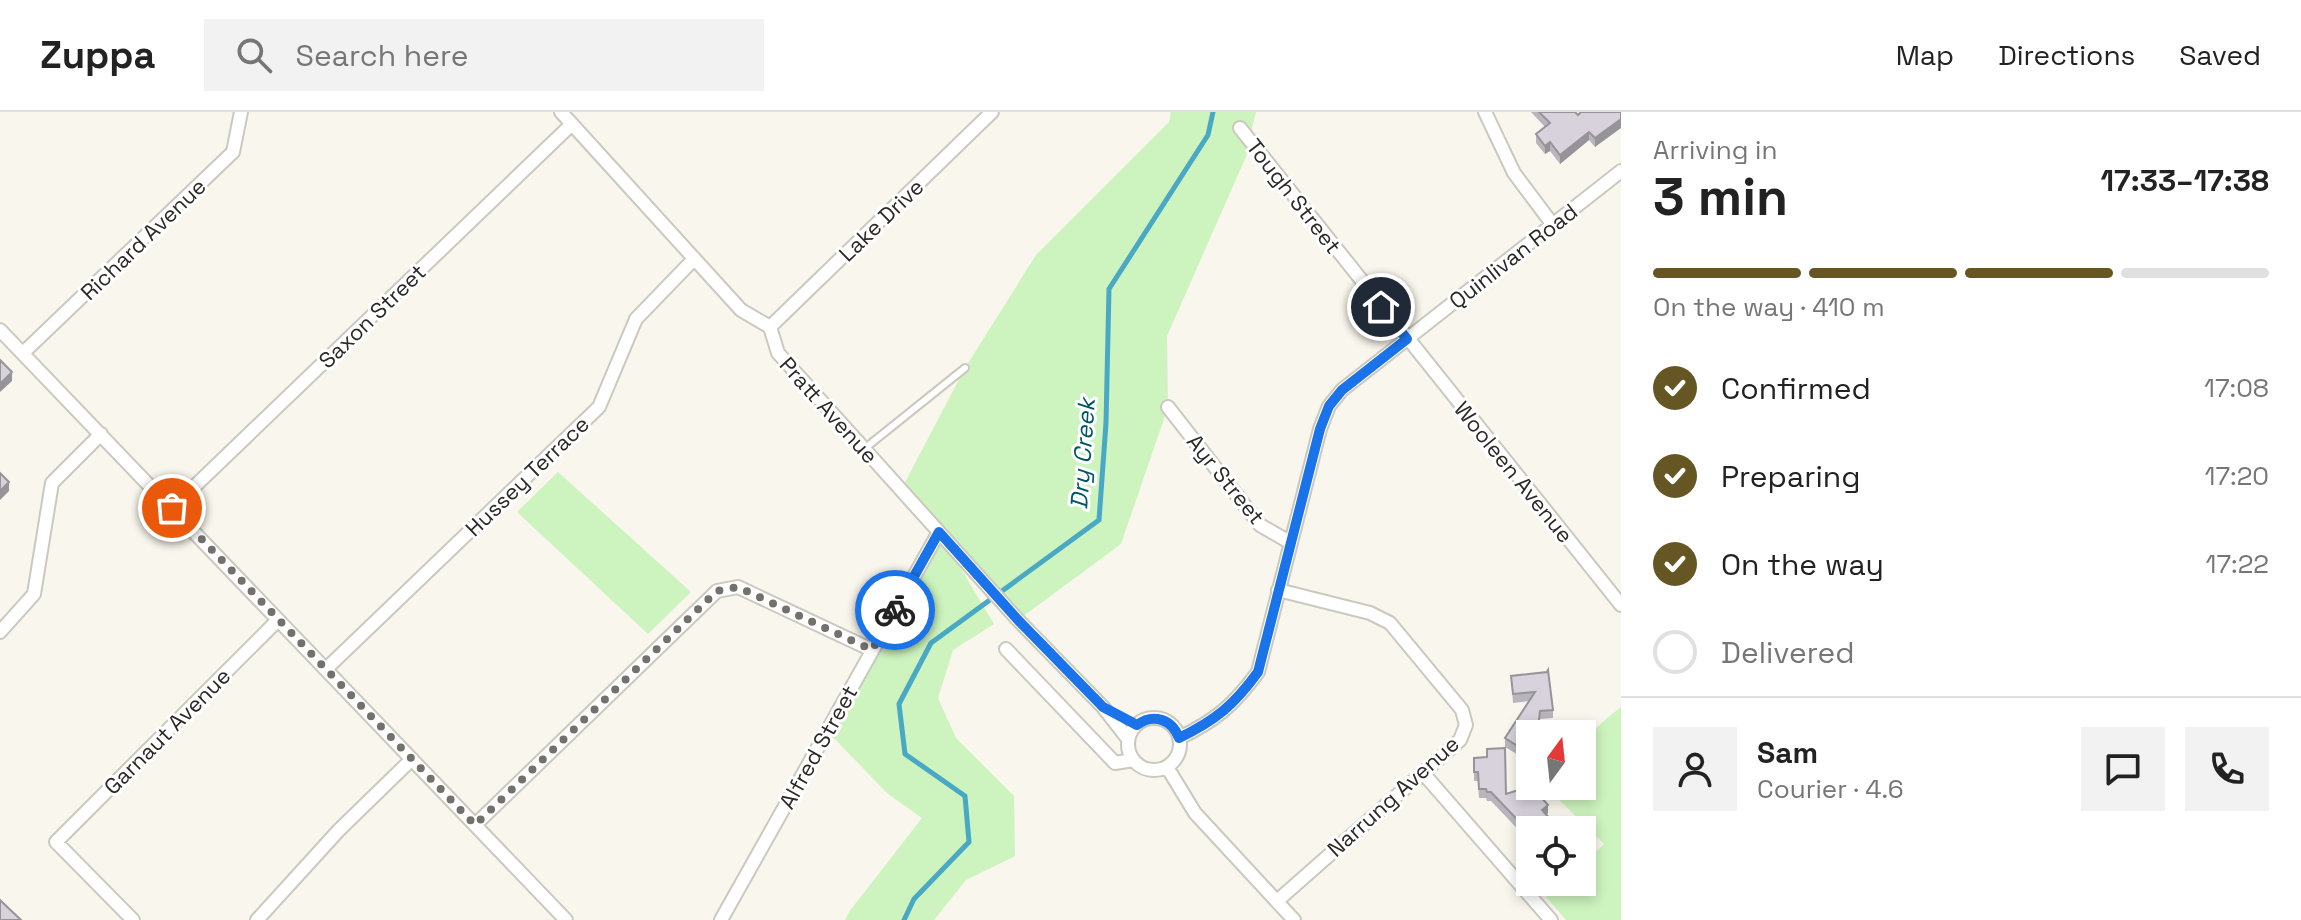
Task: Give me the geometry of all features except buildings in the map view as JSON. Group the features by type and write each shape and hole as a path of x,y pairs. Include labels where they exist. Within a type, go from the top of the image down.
{"street":[{"name":"Richard Avenue","path":"23,353 233,152 241,112"},
{"path":"561,112 741,310 770,327"},
{"name":"Lake Drive","path":"770,327 992,112"},
{"path":"1485,112 1514,173 1553,225"},
{"name":"Saxon Street","path":"172,508 572,124"},
{"name":"Tough Street","path":"1240,128 1407,339"},
{"name":"Quinlivan Road","path":"1179,738 1207,724 1241,695 1258,672 1320,429 1329,406 1342,390 1621,171"},
{"name":"Hussey Terrace","path":"326,669 599,407 636,319 694,259"},
{"name":"Pratt Avenue","path":"770,327 778,353 1018,620 1103,707 1128,739"},
{"path":"0,330 566,920"},
{"name":"Wooleen Avenue","path":"1407,339 1621,605"},
{"name":"Ayr Street","path":"1168,407 1260,525 1291,543"},
{"path":"0,632 34,594 52,483 101,434"},
{"name":"Alfred Street","path":"721,920 939,532"},
{"path":"475,825 717,591 738,587 872,650"},
{"name":"Narrung Avenue","path":"1277,901 1460,740 1466,725 1462,710 1390,623 1370,613 1278,590"},
{"name":"Garnaut Avenue","path":"133,920 56,842 278,620"},
{"path":"1006,649 1115,763 1133,760"},
{"name":"Pratt Avenue","path":"1103,707 1137,725"},
{"path":"1155,718 1175,728 1180,748 1177,757 1167,767 1148,770 1133,760 1128,739 1137,725 1140,721 1155,718"},
{"path":"257,920 339,830 412,759"},
{"path":"1167,767 1195,813 1294,920"},
{"path":"1423,773 1551,920"}],"lane":[{"path":"864,449 965,368"}],"green space":[{"path":"1171,112 1256,112 1249,140 1252,143 1167,336 1168,407 1121,544 1018,620 942,537 994,624 953,650 938,698 956,738 1014,796 1015,856 966,880 934,920 845,920 922,818 888,794 827,731 938,532 901,490 965,368 1036,255 1169,122"},
{"path":"558,472 691,592 648,634 517,512"},
{"path":"1621,707 1621,920 1566,920 1546,897 1596,896 1596,852 1604,844 1596,836 1596,816 1575,816 1559,800 1596,800 1596,729"}],"waterway":[{"name":"Dry Creek","path":"904,920 914,899 969,842 965,796 905,754 899,704 931,643 1099,520 1106,423 1109,289 1208,135 1213,112"}],"way so far":[{"path":"172,508 475,825 717,591 738,587 872,650 895,610"}],"route":[{"path":"895,610 939,532 1018,620 1103,707 1137,725 1149,718 1168,722 1179,738 1207,724 1241,695 1258,672 1320,429 1329,406 1342,390 1407,339 1381,307"}]}
